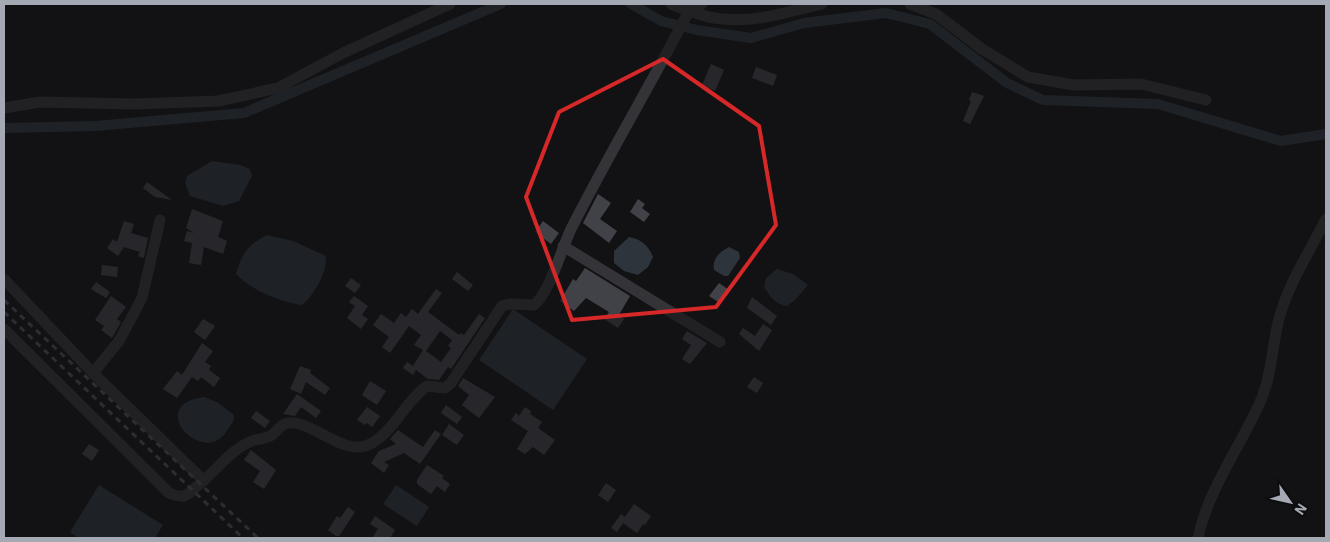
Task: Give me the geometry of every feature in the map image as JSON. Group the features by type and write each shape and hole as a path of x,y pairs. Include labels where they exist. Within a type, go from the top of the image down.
{"street":[{"path":"4,108 40,102 134,104 218,101 278,88 343,53 450,4"},
{"path":"671,4 687,15 722,19 757,18 822,4"},
{"path":"4,329 169,493 184,496 204,481 236,450 251,441 271,436 280,426 289,423 302,425 334,440 356,447 368,445 383,434 419,392 427,386 445,388 451,383 502,306 509,304 534,305 542,299 563,246 610,152 687,15 702,4"},
{"path":"910,4 936,14 982,49 1028,77 1074,84 1141,84 1206,100"},
{"path":"1198,538 1201,523 1223,474 1262,398 1274,353 1279,319 1287,296 1326,219"},
{"path":"93,373 119,341 142,298 160,220"},
{"path":"563,246 720,342"},
{"path":"4,279 93,373 204,481"}],"highlighted area":[{"path":"663,59 759,126 776,225 716,307 572,320 526,197 559,112"}],"shaded area":[{"path":"212,161 240,165 250,169 252,176 239,201 223,206 190,196 185,183 187,176"},
{"path":"267,235 293,241 326,256 326,263 319,283 302,305 266,294 236,274 243,255 255,242"},
{"path":"629,237 637,239 644,244 653,257 648,267 638,275 624,271 614,263 614,251"},
{"path":"729,247 739,252 740,258 728,276 724,276 714,270 714,262 722,251"},
{"path":"777,269 793,274 808,285 787,306 779,304 773,299 764,286 766,278"},
{"path":"513,309 587,359 553,410 479,360"},
{"path":"204,397 217,402 234,415 234,420 226,432 216,441 204,442 193,438 184,431 179,421 179,411 187,402"},
{"path":"99,485 163,525 155,538 79,538 70,532"},
{"path":"396,485 429,507 417,526 383,504"}],"building":[{"path":"711,64 724,70 715,91 702,85"},
{"path":"756,67 777,75 773,86 752,78"},
{"path":"972,92 984,96 970,124 963,121 971,101 969,100"},
{"path":"147,182 172,200 155,197 143,188"},
{"path":"598,194 611,203 600,219 617,231 609,243 583,223"},
{"path":"638,199 645,204 642,208 650,214 644,222 630,212"},
{"path":"192,209 223,221 218,237 227,241 223,254 204,247 201,265 189,263 192,243 184,241 187,231 194,233 186,228"},
{"path":"124,221 134,224 131,233 148,238 144,258 138,256 140,252 124,247 118,256 107,248 113,239 117,242"},
{"path":"543,221 559,233 551,244 535,232"},
{"path":"102,265 118,267 117,277 101,275"},
{"path":"585,268 630,296 619,315 624,319 618,328 604,319 609,312 586,298 574,311 560,301 573,279 576,281"},
{"path":"457,272 473,285 468,291 452,279"},
{"path":"351,278 361,285 355,293 345,286"},
{"path":"96,282 110,292 106,298 91,289"},
{"path":"719,283 729,290 720,303 709,296"},
{"path":"436,289 442,293 428,312 459,335 460,333 464,335 479,314 485,318 451,369 448,367 439,380 428,379 416,370 413,375 403,368 407,362 413,366 423,350 414,345 421,335 409,326 390,353 382,347 389,337 373,325 381,314 394,323 401,313 406,317 412,309 418,314","holes":["440,331 452,340 448,346 451,348 441,362 426,351"]},
{"path":"111,296 126,307 117,319 121,322 112,338 101,330 104,326 95,320"},
{"path":"354,296 368,306 362,315 368,319 361,329 347,318 355,306 349,302"},
{"path":"752,297 777,316 771,325 747,308"},
{"path":"203,319 215,326 205,340 194,332"},
{"path":"763,324 772,330 759,351 739,334 743,328 755,336"},
{"path":"687,331 707,343 690,364 682,359 691,345 682,339"},
{"path":"202,343 213,351 205,362 211,366 209,370 220,378 214,387 201,377 198,381 192,377 177,398 163,389 177,371 182,375"},
{"path":"300,366 311,370 310,373 330,388 325,395 306,382 301,394 290,389"},
{"path":"754,377 763,383 757,393 747,387"},
{"path":"463,378 495,397 479,418 462,405 469,395 458,386"},
{"path":"370,381 386,391 377,405 362,395"},
{"path":"297,394 321,411 316,418 301,407 295,416 283,414"},
{"path":"446,405 462,417 457,424 441,413"},
{"path":"367,407 380,416 372,427 367,423 365,425 357,420"},
{"path":"525,407 531,411 530,414 542,422 538,428 555,440 544,455 533,447 525,454 517,449 528,431 511,420 516,413 519,416"},
{"path":"256,411 270,421 265,428 251,418"},
{"path":"449,424 464,435 457,445 442,435"},
{"path":"398,430 423,447 435,430 441,434 420,464 404,453 384,462 389,465 384,473 371,463 379,451 396,444 390,439"},
{"path":"89,444 99,450 92,461 82,454"},
{"path":"251,450 276,470 264,489 253,482 260,471 244,460"},
{"path":"427,465 444,476 442,478 450,484 445,492 437,486 431,494 417,484 417,480"},
{"path":"606,483 616,490 608,502 598,495"},
{"path":"634,504 651,516 645,525 643,524 637,533 623,523 617,532 611,528 621,514 625,517"},
{"path":"348,507 355,512 339,536 336,536 328,530 337,516 340,518"},
{"path":"375,516 395,530 390,538 372,538 378,529 370,524"}],"waterway":[{"path":"4,128 95,126 244,113 501,4"},
{"path":"631,4 661,21 697,30 751,38 804,23 886,13 930,24 1007,83 1043,100 1158,104 1281,141 1326,134"}],"railway":[{"path":"4,300 258,538"},
{"path":"4,312 243,538"}]}
